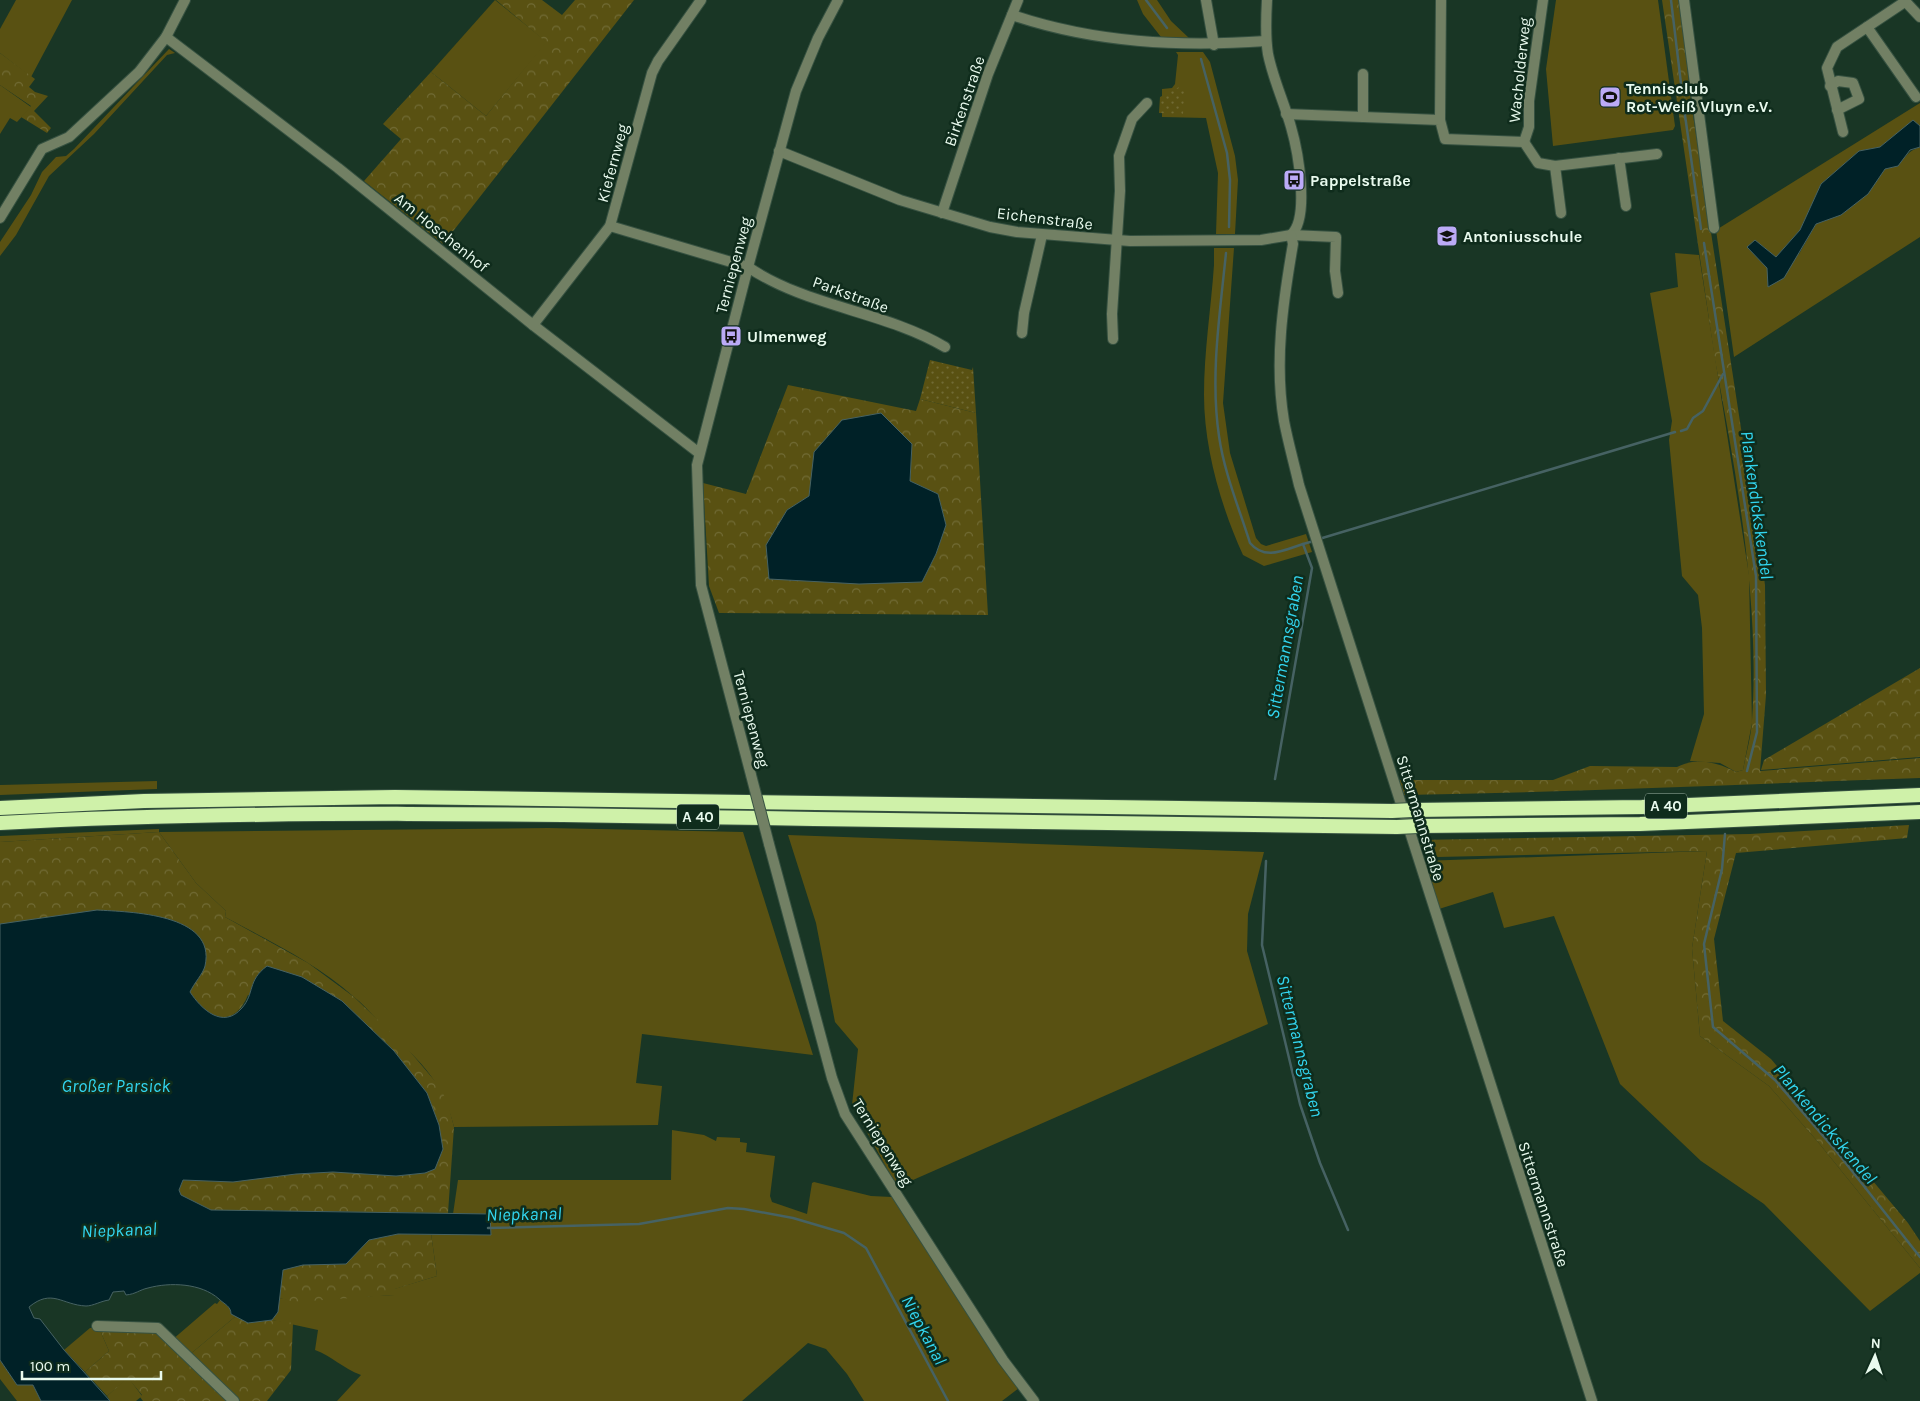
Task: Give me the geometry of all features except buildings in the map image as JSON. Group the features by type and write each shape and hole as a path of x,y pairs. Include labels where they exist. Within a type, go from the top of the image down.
{"highway":[{"name":"A 40","path":"0,808 144,801 395,797 1392,811 1642,807 1920,795"},
{"name":"A 40","path":"0,823 271,814 453,814 1100,825 1397,827 1640,824 1920,812"}],"street":[{"path":"0,218 42,149 69,136 139,72 166,37 185,0"},
{"name":"Kiefernweg","path":"533,325 610,226 652,73 658,61 702,0"},
{"name":"Terniepenweg","path":"838,0 818,38 796,91 699,453 697,489 701,586 832,1078 845,1114 1003,1360 1034,1401"},
{"name":"Birkenstraße","path":"942,213 988,74 1018,0"},
{"path":"1206,0 1214,45"},
{"name":"Sittermannstraße","path":"1267,0 1266,41 1275,84 1286,114 1298,162 1301,200 1299,222 1291,235 1293,244 1282,314 1280,359 1282,402 1299,485 1592,1401"},
{"path":"1441,0 1440,120 1445,139 1524,142 1538,163 1554,166 1657,154"},
{"name":"Wacholderweg","path":"1524,142 1529,127 1529,101 1543,0"},
{"path":"1684,0 1714,228"},
{"path":"1842,132 1827,68 1837,47 1905,1 1920,17"},
{"path":"1012,15 1083,35 1128,41 1214,45 1266,41"},
{"path":"1867,27 1916,97"},
{"name":"Am Hoschenhof","path":"166,37 338,168 533,325 699,453"},
{"path":"1363,74 1363,117"},
{"path":"1830,86 1838,81 1853,83 1859,99 1837,110"},
{"path":"1113,339 1112,314 1120,191 1119,156 1132,119 1147,103"},
{"path":"1286,114 1440,120"},
{"name":"Eichenstraße","path":"779,151 900,200 990,227 1042,235 1116,240 1261,240 1291,235"},
{"path":"1619,158 1626,206"},
{"path":"1554,166 1561,213"},
{"path":"610,226 748,267"},
{"path":"1022,333 1024,313 1042,235"},
{"path":"1291,235 1336,237 1335,271 1338,293"},
{"name":"Parkstraße","path":"748,267 762,276 837,308 924,335 945,347"},
{"path":"97,1326 158,1328 234,1401"}],"green space":[{"path":"16,0 72,0 31,77 0,53 0,29"},
{"path":"495,0 547,42 486,116 431,72"},
{"path":"496,0 542,0 562,15 575,0 634,0 443,244 364,181 401,139 383,124 431,72 486,116 546,42"},
{"path":"1137,0 1157,0 1171,21 1189,38 1161,37 1143,14"},
{"name":"Tennisclub Rot-Weiß Vluyn e.V.","path":"1556,0 1658,0 1675,126 1673,130 1553,146 1546,69"},
{"path":"1662,0 1680,0 1691,102 1765,585 1766,695 1760,771 1920,758 1920,778 1404,795 1399,780 1553,780 1590,766 1677,767 1692,762 1714,763 1736,772 1743,770 1750,739 1754,676 1750,586 1745,540 1715,360"},
{"path":"169,49 175,53 167,55 94,134 49,176 16,235 0,256 0,242 31,195 42,172 56,157 66,156 74,149"},
{"path":"1176,52 1203,52 1210,62 1235,156 1238,180 1235,234 1216,234 1218,173 1206,118 1162,117 1162,89 1172,88 1175,84 1178,55"},
{"path":"0,53 35,79 29,87 35,92 48,96 34,111 51,128 47,133 21,117 31,106 0,85"},
{"path":"1185,84 1183,114 1159,113 1160,97"},
{"path":"0,85 31,107 17,122 10,118 0,134"},
{"path":"1920,103 1920,126 1913,121 1880,147 1859,151 1821,184 1800,230 1776,257 1755,240 1747,247 1767,268 1799,254 1816,224 1848,209 1863,197 1885,169 1897,164 1914,149 1920,147 1920,237 1734,357 1716,230"},
{"path":"1214,248 1234,248 1223,403 1230,453 1256,538 1261,544 1266,546 1306,534 1312,552 1264,566 1243,555 1235,537 1215,477 1207,436 1204,379"},
{"path":"1675,253 1699,255 1749,575 1752,723 1743,770 1736,772 1720,763 1690,761 1704,714 1702,628 1698,595 1682,576 1669,440 1672,421 1650,293 1678,287"},
{"path":"930,360 972,370 973,367 976,413 920,399"},
{"path":"788,385 916,411 920,399 976,413 988,615 719,613 709,586 703,483 746,494","holes":["912,444 910,481 938,494 946,525 936,554 922,582 787,510 809,496"]},
{"path":"1920,668 1920,757 1761,770 1764,760"},
{"path":"157,781 157,789 0,795 0,785"},
{"path":"1909,825 1907,838 1736,853 1714,939 1723,1021 1771,1059 1908,1223 1920,1241 1920,1268 1818,1142 1769,1086 1700,1036 1692,948 1707,851 1437,857 1425,854 1419,840 1750,834"},
{"path":"548,828 743,832 813,1055 642,1034 636,1083 662,1086 658,1125 454,1127 444,1098 430,1074 363,1005 308,963 225,917 226,911 196,883 159,832"},
{"path":"159,829 159,832 0,842 0,836"},
{"path":"159,832 196,883 226,911 225,917 308,963 354,997 407,1048 440,1087 448,1104 454,1127 448,1213 211,1210 181,1195 179,1190 183,1180 333,1172 396,1176 425,1173 427,1093 394,1051 342,1001 248,995 242,1006 228,1017 212,1014 190,992 204,963 205,957 202,942 0,924 0,842"},
{"path":"788,835 1264,852 1248,914 1247,951 1268,1024 897,1187 852,1105 858,1049 835,1022 816,923"},
{"path":"1707,851 1692,948 1700,1036 1769,1086 1818,1142 1920,1268 1920,1273 1870,1311 1764,1204 1701,1161 1620,1084 1554,916 1504,928 1493,892 1439,909 1422,861"},
{"path":"672,1130 704,1135 716,1141 717,1137 740,1138 740,1142 747,1143 746,1152 775,1156 770,1196 772,1202 807,1214 812,1183 814,1182 871,1196 892,1197 1019,1388 1002,1401 864,1401 847,1374 826,1349 808,1343 742,1401 337,1401 361,1375 315,1350 318,1330 272,1320 278,1312 279,1298 291,1300 394,1295 394,1289 437,1276 431,1233 490,1235 490,1214 453,1214 458,1180 671,1180"},
{"path":"431,1233 437,1276 395,1289 394,1295 295,1302 279,1298 283,1270 303,1265 346,1264 369,1240 398,1234"},
{"path":"220,1300 236,1316 188,1356 172,1340"},
{"path":"236,1316 248,1323 272,1320 293,1323 291,1370 267,1401 237,1401 188,1356"},
{"path":"90,1328 99,1328 109,1351 85,1372 64,1350"},
{"path":"99,1328 160,1333 230,1401 143,1401 140,1397 142,1395 128,1378 107,1396 85,1372 109,1351"},
{"path":"0,1360 17,1385 33,1385 41,1401 17,1401 0,1379"},
{"path":"128,1377 142,1396 136,1401 110,1401 107,1396"}],"water":[{"path":"1913,120 1920,126 1920,147 1910,150 1898,166 1885,169 1868,194 1841,215 1816,224 1784,278 1768,287 1767,268 1747,247 1755,240 1776,257 1800,230 1821,184 1859,151 1880,147"},
{"path":"881,413 912,444 910,481 938,494 946,525 936,554 922,582 859,584 769,579 766,545 787,510 809,496 814,452 842,420"},
{"name":"Großer Parsick","path":"97,910 129,912 168,919 185,926 198,935 205,948 205,966 190,992 200,1005 213,1015 227,1017 235,1014 242,1008 249,997 256,977 267,966 302,977 342,1001 394,1051 427,1093 439,1125 443,1149 435,1169 425,1173 396,1176 333,1172 296,1174 233,1182 183,1180 179,1190 181,1195 211,1210 490,1214 491,1235 398,1234 369,1240 346,1264 303,1265 283,1270 278,1312 272,1320 248,1323 231,1314 229,1307 212,1294 185,1285 157,1286 126,1295 124,1291 113,1292 109,1300 89,1306 51,1298 37,1301 29,1307 34,1318 40,1319 64,1350 110,1401 41,1401 33,1385 17,1385 0,1360 0,924"}],"waterway":[{"name":"Sittermannsgraben","path":"1146,0 1167,28"},
{"name":"Plankendickskendel","path":"1671,0 1682,92"},
{"name":"Sittermannsgraben","path":"1201,59 1227,153 1230,180 1229,227"},
{"name":"Plankendickskendel","path":"1683,101 1701,229"},
{"name":"Plankendickskendel","path":"1704,243 1756,576 1757,732 1747,771"},
{"name":"Sittermannsgraben","path":"1226,253 1217,344 1215,391 1216,413 1224,463 1250,543 1262,552 1268,553 1282,551 1303,544 1312,568 1275,779"},
{"path":"1681,431 1687,429 1693,418 1703,411 1723,374"},
{"path":"1319,539 1675,432"},
{"path":"1303,544 1314,541"},
{"name":"Plankendickskendel","path":"1725,834 1722,869 1704,944 1713,1027 1775,1080 1837,1152 1920,1257"},
{"name":"Sittermannsgraben","path":"1266,861 1262,945 1300,1104 1320,1163 1348,1230"},
{"name":"Niepkanal","path":"488,1228 639,1224 728,1208 793,1218 844,1233 866,1248 948,1401"}],"place":[{"name":"Tennisclub Rot-Weiß Vluyn e.V.","path":"1610,97"},
{"name":"Pappelstraße","path":"1294,180"},
{"name":"Antoniusschule","path":"1447,236"},
{"name":"Ulmenweg","path":"731,336"}]}
